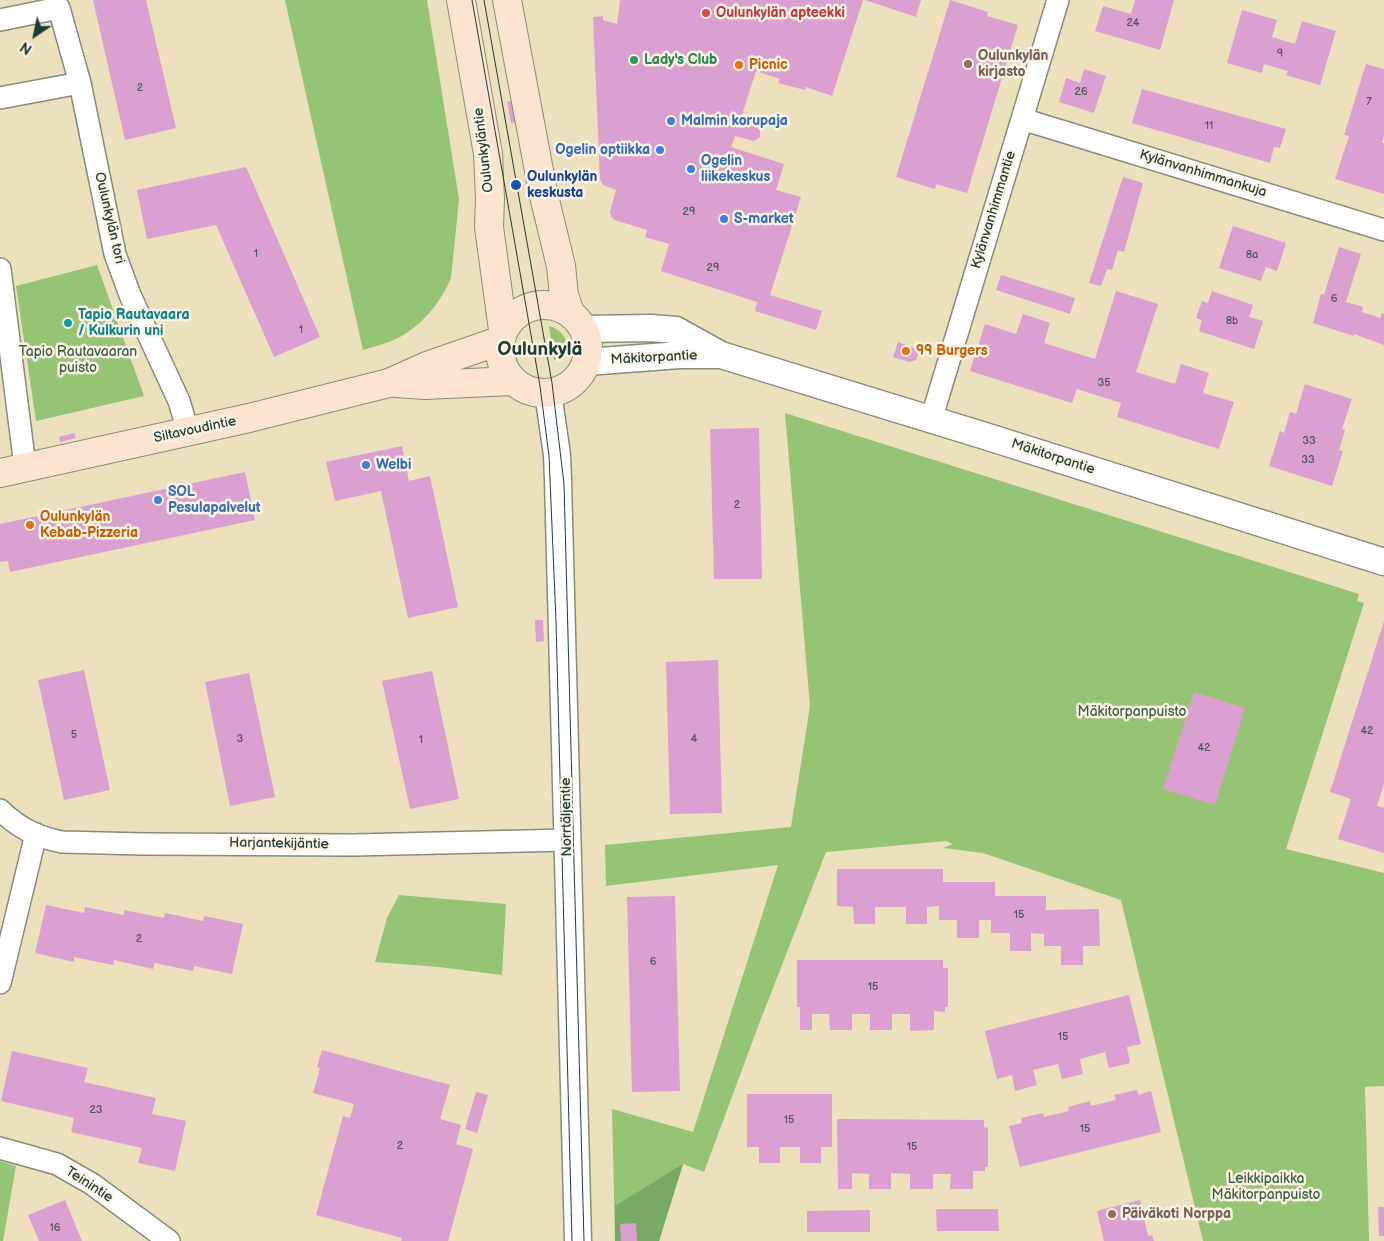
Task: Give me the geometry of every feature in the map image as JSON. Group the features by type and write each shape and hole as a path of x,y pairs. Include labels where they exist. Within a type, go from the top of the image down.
{"main road":[{"name":"Oulunkyläntie","path":"461,0 488,154 489,227 501,335"},
{"path":"507,0 543,192 560,266 564,295 588,340 586,362 576,379 568,386 548,393 531,392 513,381 502,363 499,352 501,335 510,319 532,305 546,304 559,306 577,321"},
{"name":"Siltavoudintie","path":"12,470 249,418 389,383 501,335"},
{"name":"Siltavoudintie","path":"389,383 425,385 513,381"}],"street":[{"name":"Kylänvanhimmantie","path":"931,420 1058,0"},
{"name":"Oulunkylän tori","path":"0,20 59,8 80,83 115,254 130,294 179,401 188,431"},
{"path":"0,98 80,83"},
{"name":"Kylänvanhimmankuja","path":"1022,118 1384,230"},
{"path":"0,269 12,470"},
{"name":"Mäkitorpantie","path":"577,321 676,330 722,355 1384,562"},
{"name":"Mäkitorpantie","path":"586,362 680,355 722,355"},
{"name":"Norrtäljentie","path":"548,393 558,480 578,1241"},
{"name":"Harjantekijäntie","path":"0,810 15,824 50,840 62,842 354,845 567,840"},
{"path":"0,983 36,834"},
{"name":"Teinintie","path":"0,1148 57,1164 92,1184 169,1241"}],"green space":[{"path":"285,0 427,0 459,199 451,278 437,304 416,326 396,339 363,350"},
{"name":"Tapio Rautavaaran puisto","path":"97,265 144,396 36,421 16,286"},
{"path":"549,326 559,331 565,338 567,353 565,358 554,360"},
{"name":"Mäkitorpanpuisto","path":"785,413 1359,594 1357,601 1364,603 1286,849 1384,873 1384,1086 1365,1087 1369,1241 1203,1241 1121,900 983,853 943,848 953,844 946,841 826,852 704,1172 683,1164 659,1241 615,1241 612,1109 693,1132 778,865 606,886 605,845 791,827 810,706"},
{"path":"399,895 506,904 502,975 439,967 375,962 387,918"},
{"path":"0,1161 16,1166 3,1241 0,1241"},
{"path":"683,1164 659,1241 615,1241 615,1206"}],"building":[{"path":"93,0 146,0 176,128 125,140"},
{"name":"Ogelin liikekeskus","path":"620,0 863,0 832,96 806,87 805,90 778,83 780,79 756,71 740,121 758,127 760,137 754,141 735,136 731,147 784,164 776,190 801,197 770,295 822,311 816,330 755,311 757,302 661,271 669,244 645,237 647,230 611,217 610,212 616,190 603,185 600,179 593,17 603,16 603,20 617,24"},
{"path":"865,0 921,0 916,17"},
{"name":"Oulunkylän kirjasto","path":"950,0 988,12 987,16 1018,25 967,193 936,184 935,189 896,177"},
{"path":"1135,0 1174,0 1160,50 1095,31 1103,6 1131,14"},
{"path":"1242,10 1277,20 1272,37 1295,44 1302,21 1336,31 1320,85 1286,75 1288,71 1264,64 1262,73 1227,63"},
{"path":"1366,64 1384,69 1384,135 1382,143 1384,143 1384,194 1335,179 1349,136 1344,135"},
{"path":"1084,69 1106,76 1094,113 1059,102 1066,78 1080,83"},
{"path":"1142,89 1286,129 1280,148 1274,147 1270,163 1132,123"},
{"path":"515,100 519,122 511,123 507,102"},
{"path":"246,167 320,337 274,357 216,225 147,239 137,190"},
{"path":"1123,177 1143,183 1124,252 1118,250 1112,270 1107,269 1101,286 1089,283"},
{"path":"1233,226 1286,243 1277,271 1266,267 1261,281 1219,268"},
{"path":"1339,247 1361,254 1346,302 1363,307 1362,312 1380,318 1382,313 1384,314 1384,345 1354,334 1354,336 1313,323 1321,294 1324,295"},
{"path":"1001,275 1075,298 1070,314 996,290"},
{"path":"1116,291 1158,304 1136,372 1175,384 1181,364 1209,373 1203,393 1234,402 1219,449 1117,417 1121,403 1077,389 1072,403 970,371 985,324 1016,334 1023,314 1050,323 1044,343 1095,359"},
{"path":"1212,291 1253,305 1249,317 1263,321 1254,349 1199,331 1202,320 1196,318 1202,301 1208,303"},
{"name":"99 Burgers","path":"898,342 916,349 918,355 916,360 910,362 893,357"},
{"path":"1305,384 1352,399 1342,429 1345,430 1339,450 1343,451 1332,486 1269,466 1280,431 1284,433 1290,412 1296,414"},
{"path":"759,428 762,579 714,579 710,429"},
{"path":"74,433 76,438 60,442 59,437"},
{"path":"402,446 409,481 430,476 458,607 408,618 381,491 335,501 326,462"},
{"path":"245,472 255,520 10,572 8,561 0,562 0,524"},
{"path":"535,620 543,620 544,641 536,642"},
{"path":"1384,621 1384,784 1377,806 1384,808 1384,853 1338,839 1351,799 1330,792"},
{"path":"718,660 722,813 670,814 666,662"},
{"path":"84,670 110,790 64,800 38,680"},
{"path":"432,671 459,799 410,809 382,681"},
{"path":"249,673 275,797 230,806 205,682"},
{"path":"1194,692 1245,708 1215,805 1163,789"},
{"path":"837,869 943,869 943,882 995,882 995,896 1046,896 1046,910 1099,909 1100,946 1083,946 1083,965 1061,965 1061,946 1044,946 1044,934 1031,933 1031,951 1010,951 1010,933 991,933 991,920 979,920 979,938 957,938 957,920 939,920 939,906 927,907 927,924 906,924 906,907 875,907 875,924 854,924 853,907 837,906"},
{"path":"675,896 680,1091 632,1092 627,897"},
{"path":"46,905 84,913 85,907 124,915 124,910 164,918 165,913 203,921 204,916 243,924 232,974 194,966 193,971 155,963 153,969 114,960 113,965 74,957 74,962 35,953"},
{"path":"797,960 943,960 943,968 948,968 948,1007 945,1007 945,1012 934,1011 934,1030 910,1031 910,1014 892,1014 892,1030 870,1030 870,1014 852,1014 852,1030 830,1030 829,1014 812,1014 812,1030 800,1030 800,1007 797,1007"},
{"path":"1129,995 1141,1044 1127,1047 1130,1063 1109,1068 1105,1052 1080,1059 1083,1074 1062,1079 1058,1064 1033,1070 1037,1085 1015,1091 1012,1075 997,1079 985,1031"},
{"path":"322,1050 450,1085 440,1119 461,1125 456,1144 473,1149 448,1241 401,1241 402,1238 316,1215 343,1116 350,1118 354,1104 313,1093 320,1068 317,1067"},
{"path":"12,1051 88,1068 84,1082 156,1098 152,1114 186,1121 175,1171 138,1163 142,1148 71,1132 74,1118 1,1101"},
{"path":"1137,1090 1138,1095 1151,1091 1161,1132 1020,1167 1009,1126 1022,1123 1021,1118 1043,1113 1044,1117 1069,1111 1068,1107 1090,1101 1091,1106 1116,1100 1114,1095"},
{"path":"476,1092 488,1095 477,1133 465,1129"},
{"path":"747,1094 832,1094 832,1147 821,1147 821,1163 800,1163 800,1147 780,1147 780,1163 759,1163 759,1147 747,1147"},
{"path":"837,1119 984,1120 984,1127 988,1128 988,1167 985,1167 985,1171 973,1171 973,1189 950,1189 951,1174 933,1174 933,1189 910,1189 910,1174 891,1173 891,1189 869,1189 869,1174 852,1173 852,1189 838,1189"},
{"path":"65,1200 82,1241 39,1241 28,1215"},
{"path":"1140,1200 1148,1236 1152,1235 1154,1241 1104,1241 1097,1211"},
{"path":"1378,1207 1384,1207 1384,1236 1379,1236"},
{"path":"936,1209 998,1209 999,1231 937,1231"},
{"path":"870,1210 870,1232 807,1232 807,1211"},
{"path":"636,1223 637,1241 621,1241 620,1224"}],"tram line":[{"path":"472,0 540,386 549,456 556,621 572,1241"},
{"path":"484,0 552,383 564,484 584,1241"}],"place":[{"name":"Oulunkylän apteekki","path":"706,13"},
{"name":"Lady's Club","path":"634,60"},
{"name":"Oulunkylän kirjasto","path":"968,64"},
{"name":"Picnic","path":"739,65"},
{"name":"Malmin korupaja","path":"671,121"},
{"name":"Ogelin optiikka","path":"660,150"},
{"name":"Ogelin liikekeskus","path":"691,169"},
{"name":"Oulunkylän keskusta","path":"516,185"},
{"name":"S-market","path":"724,219"},
{"name":"Tapio Rautavaara / Kulkurin uni","path":"68,323"},
{"name":"99 Burgers","path":"906,351"},
{"name":"Welbi","path":"366,465"},
{"name":"SOL Pesulapalvelut","path":"158,500"},
{"name":"Oulunkylän Kebab-Pizzeria","path":"30,525"},
{"name":"Päiväkoti Norppa","path":"1112,1214"}],"district":[{"name":"Oulunkylä","path":"540,350"}],"park label":[{"name":"Leikkipaikka Mäkitorpanpuisto","path":"1266,1188"}]}
